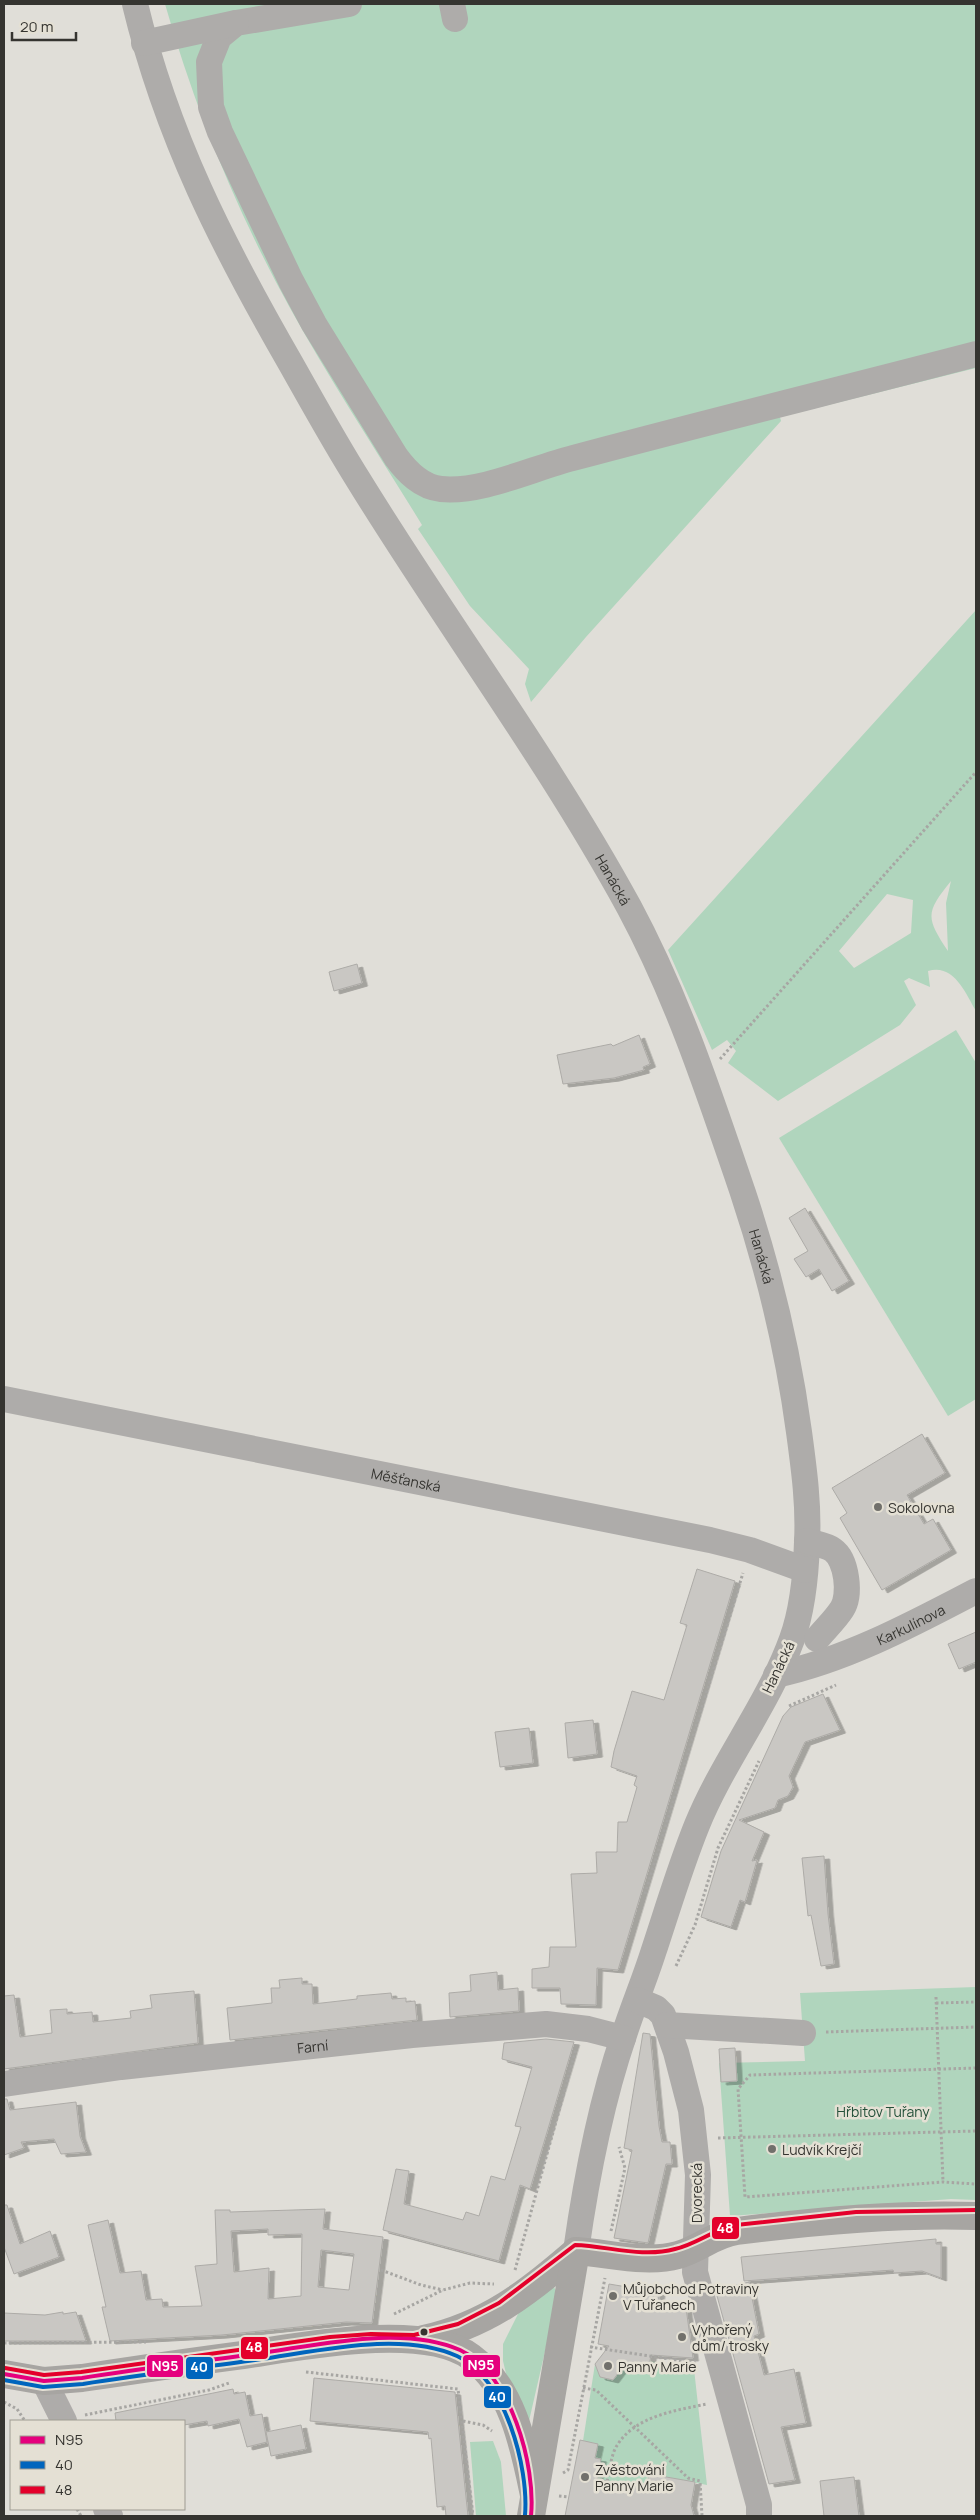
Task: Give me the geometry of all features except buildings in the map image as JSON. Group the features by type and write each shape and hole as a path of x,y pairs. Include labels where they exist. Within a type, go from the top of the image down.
{"main road":[{"path":"4,2374 44,2381 82,2378 331,2343 369,2340 415,2341 452,2332 483,2319 548,2275 576,2251 663,2258 694,2250 717,2236 736,2231 850,2220 951,2215 976,2216"},
{"name":"Hanácká","path":"532,2506 576,2251"},
{"name":"Hanácká","path":"415,2341 460,2350 483,2367 493,2380 508,2406 521,2438 532,2506"}],"street":[{"name":"Hanácká","path":"135,4 144,43 172,128 207,208 254,299 358,480 507,708 591,842 630,910 661,974 704,1077 755,1228 785,1343 804,1466 807,1541 805,1570 806,1634 776,1675 726,1763 698,1822 623,2038 596,2142 576,2251"},
{"path":"144,43 236,23 349,4"},
{"path":"236,23 219,37 209,62 212,107 220,132 258,215 314,324 396,458 409,475 423,483 440,489 460,489 571,458 976,354"},
{"name":"Měšťanská","path":"4,1398 750,1550 805,1570"},
{"path":"807,1541 825,1546 836,1554 848,1586 848,1597 843,1608 806,1634 841,1655"},
{"name":"Karkulínova","path":"776,1675 812,1667 841,1655 976,1591"},
{"name":"Dvorecká","path":"637,2000 656,2008 667,2024 690,2110 694,2139 698,2212 694,2250 695,2272 759,2505 759,2516"},
{"name":"Farní","path":"4,2084 121,2067 412,2035 546,2024 582,2028 623,2038"},
{"path":"667,2024 803,2033"},
{"path":"44,2381 73,2419"}],"path":[{"path":"704,1077 976,772"},
{"path":"642,1904 750,1550"},
{"path":"785,1710 790,1704 842,1682"},
{"path":"672,1975 695,1925 718,1848 762,1754"},
{"path":"936,1997 943,2182"},
{"path":"936,2003 976,2002"},
{"path":"803,2033 976,2027"},
{"path":"512,2278 582,2028"},
{"path":"976,2068 750,2075 738,2089 745,2197 943,2182 976,2184"},
{"path":"694,2139 976,2131"},
{"path":"560,2475 568,2470 590,2347 610,2253 613,2219 625,2168 619,2146"},
{"path":"381,2270 420,2285 444,2290"},
{"path":"388,2317 444,2290 470,2283 497,2284"},
{"path":"4,2344 149,2342"},
{"path":"590,2347 720,2367"},
{"path":"305,2372 458,2388 473,2516"},
{"path":"73,2419 88,2413 209,2390 237,2380"},
{"path":"583,2388 596,2390 688,2478 700,2481 702,2516"},
{"path":"607,2481 617,2445 633,2426 673,2411 729,2400"},
{"path":"4,2402 17,2409 23,2420"},
{"path":"463,2421 483,2425 497,2436"}],"green space":[{"path":"165,4 976,4 976,368 780,417 781,421 586,637 531,702 525,684 529,669 470,606 418,529 422,525 322,363 271,272 252,235 219,159 190,82"},
{"path":"976,610 976,1011 958,982 945,971 928,971 930,987 909,978 904,981 916,1005 900,1025 778,1101 728,1063 736,1051 727,1040 712,1050 668,950","holes":["951,881 946,903 948,951 935,930 931,915 937,900","887,894 913,900 911,933 854,968 839,951"]},
{"path":"956,1030 976,1063 976,1399 948,1416 779,1138"},
{"name":"Hřbitov Tuřany","path":"976,1987 976,2200 951,2199 730,2216 719,2063 805,2061 800,1993"},
{"path":"554,2287 558,2295 529,2421 509,2386 503,2361 503,2344 521,2308"},
{"path":"618,2355 649,2367 650,2361 694,2369 707,2485 650,2474 647,2488 597,2479 601,2459 595,2458 598,2444 583,2441 595,2364 600,2377 613,2380 622,2368"},
{"path":"493,2441 501,2462 506,2516 476,2516 470,2442"}],"transit line":[{"name":"48","path":"5,2368 44,2375 81,2372 330,2337 371,2334 414,2335 458,2324 499,2303 575,2245 638,2252 663,2251 683,2247 720,2230 736,2225 856,2212 976,2210"},
{"name":"N95","path":"4,2374 44,2381 82,2378 358,2339 412,2339 437,2342 460,2350 478,2362 493,2379 506,2399 524,2448 529,2472 531,2516"},
{"name":"40","path":"4,2380 43,2387 83,2384 357,2345 410,2345 434,2348 457,2356 474,2367 488,2383 501,2403 518,2450 523,2473 525,2515"}],"place":[{"name":"Sokolovna","path":"878,1507"},
{"name":"Ludvík Krejčí","path":"772,2149"},
{"name":"Můjobchod Potraviny V Tuřanech","path":"613,2296"},
{"name":"Vyhořený dům/ trosky","path":"682,2337"},
{"name":"Panny Marie","path":"608,2366"},
{"name":"Zvěstování Panny Marie","path":"585,2477"}]}
